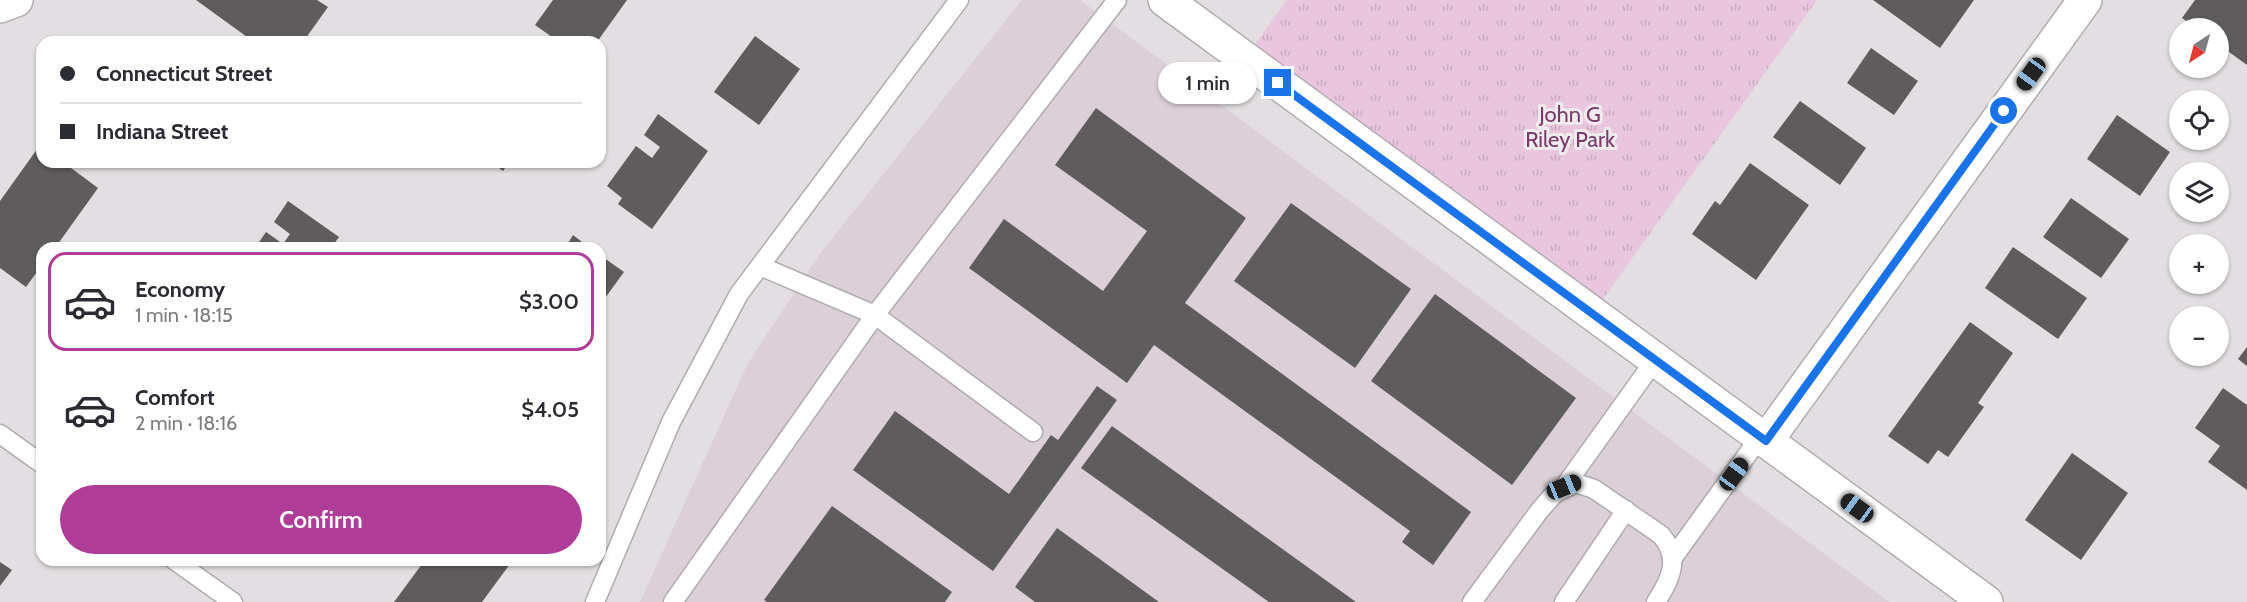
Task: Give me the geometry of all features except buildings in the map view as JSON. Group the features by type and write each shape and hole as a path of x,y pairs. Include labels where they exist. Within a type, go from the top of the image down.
{"street":[{"path":"0,6 16,0"},
{"path":"1165,0 1986,602"},
{"path":"1763,439 2085,0"}],"lane":[{"path":"594,602 671,422 739,294 959,0"},
{"path":"673,602 875,315 1116,0"},
{"path":"760,266 875,315 1033,432"},
{"path":"1472,602 1540,510 1564,487 1655,360"},
{"path":"0,434 36,460"},
{"path":"1672,560 1763,439"},
{"path":"1564,487 1576,483 1586,484 1661,535 1670,545 1671,576 1656,602"},
{"path":"1564,602 1626,510"},
{"path":"182,566 233,602"}],"shaded area":[{"path":"1022,0 1080,0 1889,602 640,602 747,365 819,255"}],"green space":[{"name":"John G Riley Park","path":"1287,0 1817,0 1598,306 1254,46"}],"route":[{"path":"1278,83 1766,441 2004,111"}]}
